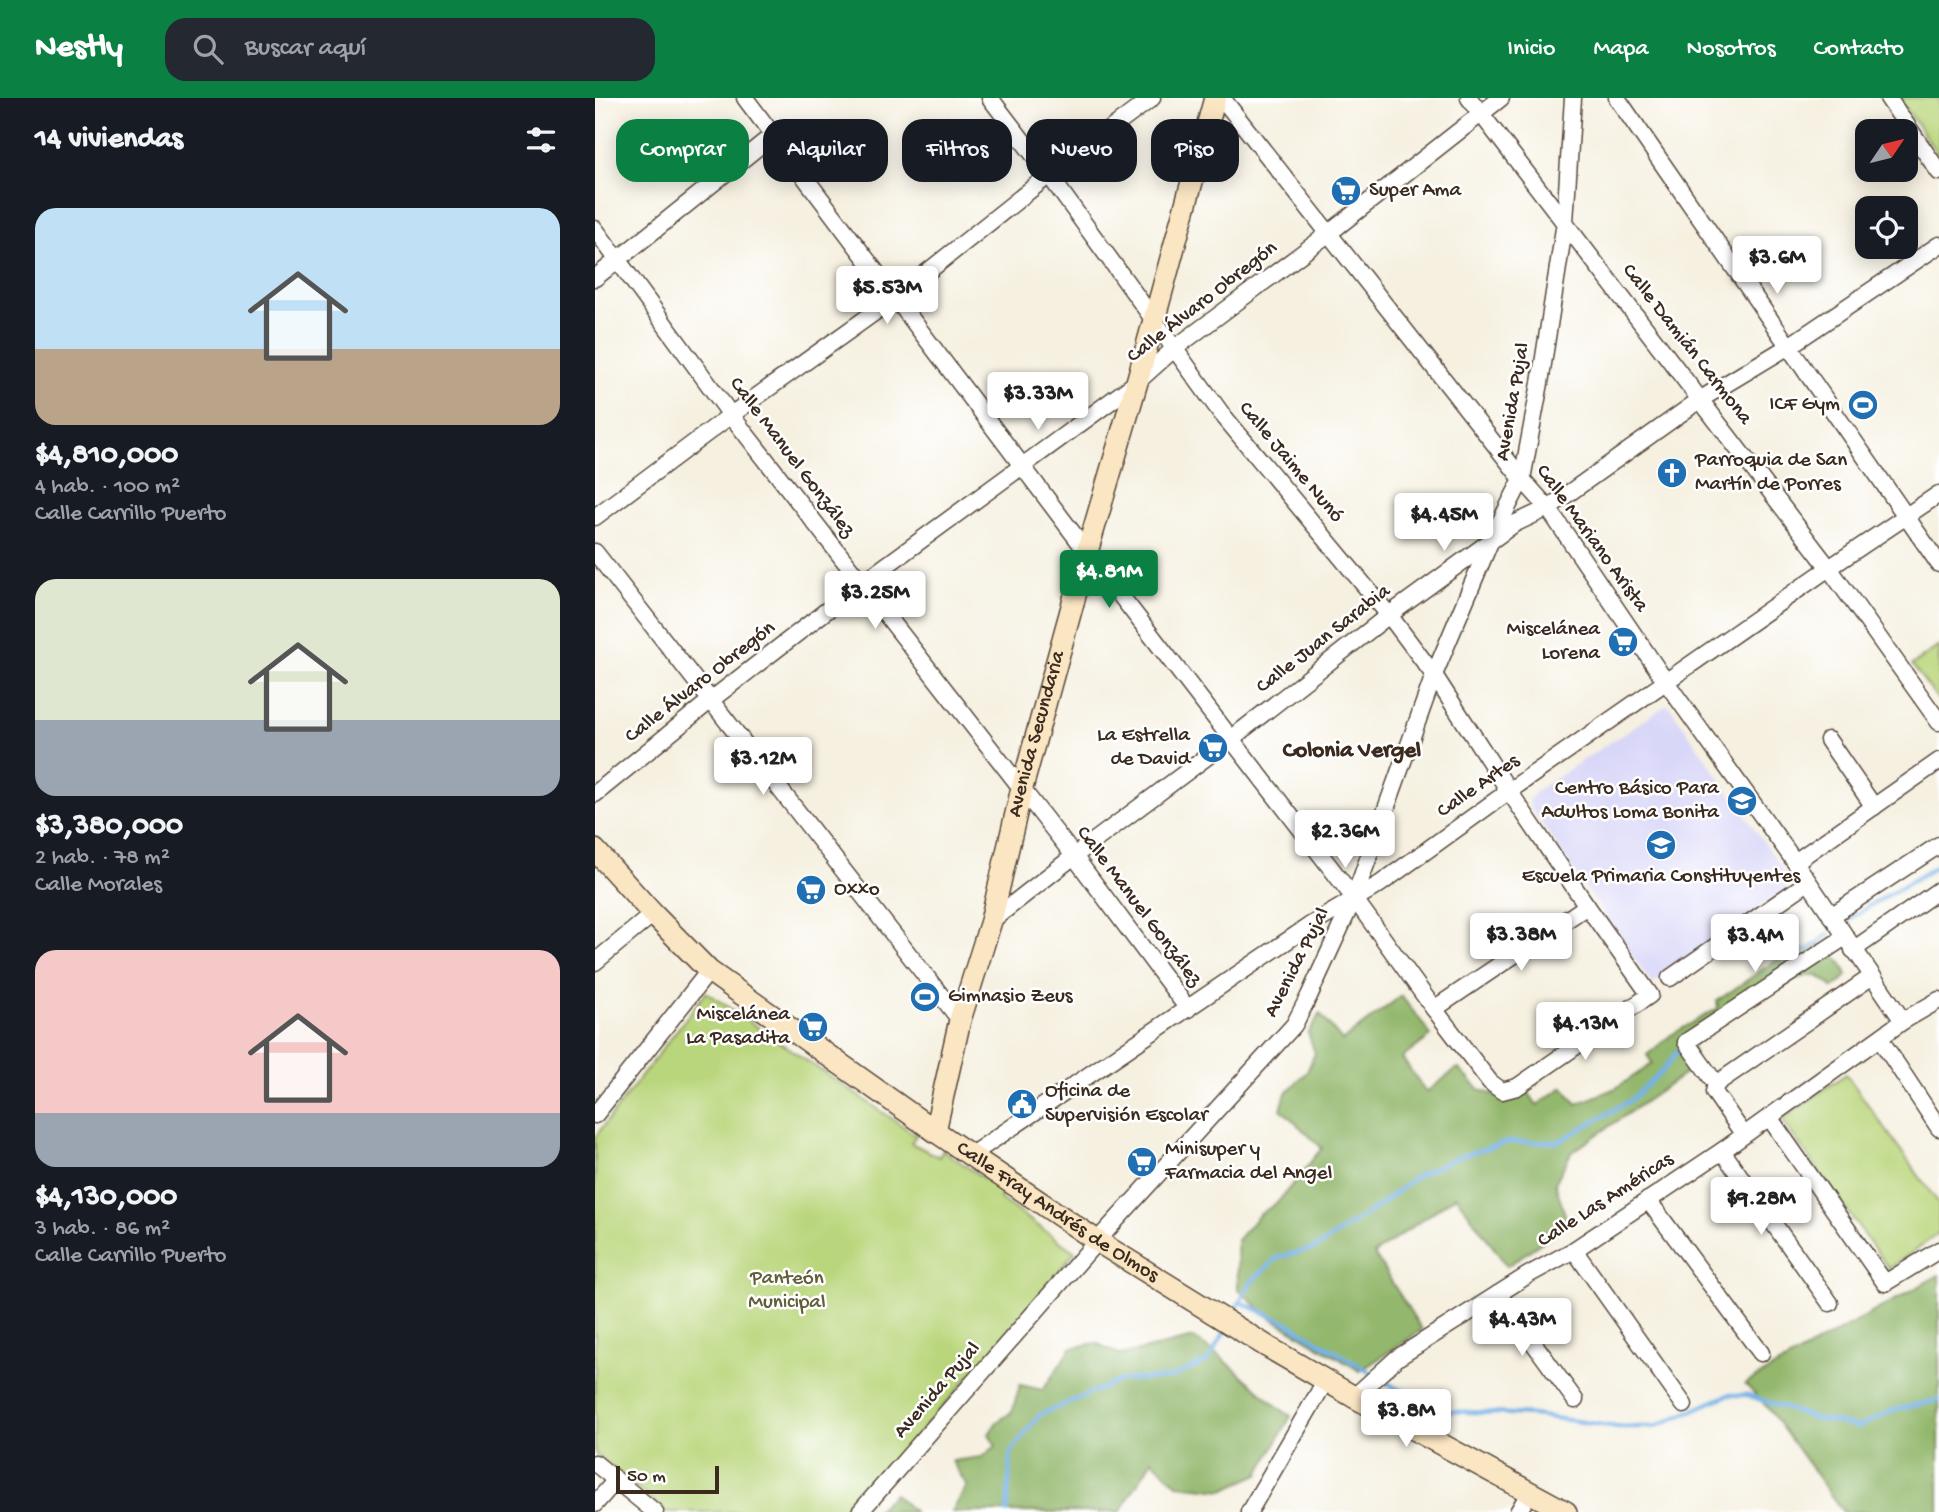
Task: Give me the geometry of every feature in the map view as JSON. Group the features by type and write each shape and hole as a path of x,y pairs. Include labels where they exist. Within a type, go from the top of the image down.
{"street":[{"path":"745,98 763,122"},
{"name":"Calle Jaime Nunó","path":"990,98 1026,145"},
{"path":"1124,119 1152,98"},
{"name":"Avenida Secundaria","path":"935,1131 960,1020 991,921 1022,788 1215,98"},
{"name":"Calle Mariano Arista","path":"1223,98 1522,479 1548,508 1903,1021"},
{"name":"Calle Damián Carmona","path":"1469,98 1829,568 1939,722"},
{"name":"Calle Álvaro Obregón","path":"595,794 861,584 1137,382 1175,348 1328,234 1501,98"},
{"name":"Avenida Pujal","path":"860,1512 1097,1241 1294,1025 1309,996 1355,898 1434,675 1490,542 1522,479 1565,222 1573,98"},
{"path":"1616,98 1939,564"},
{"path":"1888,98 1939,172"},
{"path":"595,278 763,143"},
{"path":"809,182 1087,552 1355,898 1434,1009 1587,906"},
{"path":"595,517 896,297 1040,182"},
{"name":"Calle Jaime Nunó","path":"1054,182 1220,413 1389,615 1434,675 1509,791 1650,995 1517,1087 1502,1091 1490,1082 1434,1009"},
{"name":"Calle Manuel González","path":"595,229 731,415 1075,856 1188,1009"},
{"name":"Calle Juan Sarabia","path":"991,921 1389,615 1514,524 1548,508 1701,399 1789,346 1939,245"},
{"name":"Calle Artes","path":"971,1155 1309,926 1380,884 1509,791 1939,494"},
{"path":"595,552 960,1020"},
{"path":"1828,740 1874,807"},
{"path":"1795,863 1939,761"},
{"path":"1831,916 1939,845"},
{"name":"Calle Fray Andrés de Olmos","path":"595,850 709,971 935,1131 1097,1241 1268,1347 1326,1380 1361,1390 1566,1512"},
{"path":"1670,978 1808,883"},
{"path":"1716,1084 1686,1042 1939,890"},
{"path":"595,962 653,914"},
{"path":"595,1115 709,971"},
{"path":"1744,1135 1714,1092 1716,1084 1871,977"},
{"name":"Calle Las Américas","path":"1361,1390 1397,1358 1528,1275 1574,1250 1722,1151 1903,1021 1939,1000"},
{"path":"1880,1040 1939,1128"},
{"path":"1769,1117 1885,1283 1939,1250"},
{"path":"1722,1151 1830,1303"},
{"path":"1648,1200 1761,1353"},
{"path":"1574,1250 1684,1405"},
{"path":"1498,1294 1575,1400"},
{"path":"1249,1512 1326,1380"},
{"path":"595,1463 655,1512"},
{"path":"595,1504 616,1480"},
{"path":"1518,1512 1530,1492"}],"shaded area":[{"name":"Escuela Primaria Constituyentes","path":"1668,704 1793,884 1652,984 1530,807 1529,800 1536,791"}],"green space":[{"path":"1899,98 1939,98 1939,156 1918,126 1918,119 1913,119"},
{"path":"1939,646 1939,701 1912,665"},
{"path":"1822,945 1840,962 1847,976 1833,988 1823,979 1810,975 1763,990 1692,1045 1696,1066 1571,1153 1555,1183 1568,1224 1507,1266 1456,1196 1374,1254 1422,1330 1360,1371 1267,1315 1238,1289 1237,1240 1259,1215 1278,1202 1322,1148 1281,1109 1286,1093 1307,1072 1315,1053 1308,1033 1320,1014 1342,1041 1401,996 1431,1036 1402,1058 1426,1092 1458,1068 1480,1090 1497,1096 1524,1086 1537,1105 1563,1087 1577,1104 1616,1088 1652,1064 1647,1055 1671,1035 1718,1008 1717,1001 1781,957"},
{"name":"Panteón Municipal","path":"706,992 916,1135 911,1143 939,1157 943,1150 1003,1192 1000,1199 1075,1252 984,1360 849,1512 667,1512 595,1454 595,1137"},
{"path":"1846,1074 1939,1204 1939,1233 1889,1269 1782,1120"},
{"path":"1939,1275 1939,1512 1843,1512 1767,1407 1745,1384"},
{"path":"1194,1338 1291,1416 1259,1474 1223,1490 1178,1485 1152,1460 1120,1512 952,1512 967,1486 952,1461 982,1457 996,1446 989,1434 997,1422 1012,1412 1020,1385 1043,1390 1071,1348 1096,1343 1121,1355"},
{"path":"894,1494 914,1512 874,1512"}],"waterway":[{"path":"1847,921 1939,865"},
{"path":"1768,979 1829,934"},
{"path":"1232,1316 1251,1282 1278,1257 1316,1248 1384,1202 1415,1177 1458,1157 1508,1142 1558,1142 1631,1100 1664,1069 1683,1044"},
{"path":"1240,1302 1286,1322 1373,1374"},
{"path":"1007,1512 1011,1452 1039,1415 1121,1380 1170,1378 1208,1361 1227,1327"},
{"path":"1380,1378 1446,1411 1533,1415 1617,1427 1654,1427 1728,1395 1747,1395 1814,1418 1859,1427 1894,1410 1939,1400"}],"place":[{"name":"Super Ama","path":"1346,191"},
{"name":"ICF Gym","path":"1863,405"},
{"name":"Parroquia de San Martín de Porres","path":"1672,473"},
{"name":"Miscelánea Lorena","path":"1623,642"},
{"name":"La Estrella de David","path":"1213,748"},
{"name":"Centro Básico Para Adultos Loma Bonita","path":"1742,801"},
{"name":"Escuela Primaria Constituyentes","path":"1661,845"},
{"name":"Oxxo","path":"811,890"},
{"name":"Gimnasio Zeus","path":"925,997"},
{"name":"Miscelánea La Pasadita","path":"813,1027"},
{"name":"Oficina de Supervisión Escolar","path":"1022,1104"},
{"name":"Minisuper y Farmacia del Angel","path":"1142,1162"}],"district":[{"name":"Colonia Vergel","path":"1352,751"}]}
